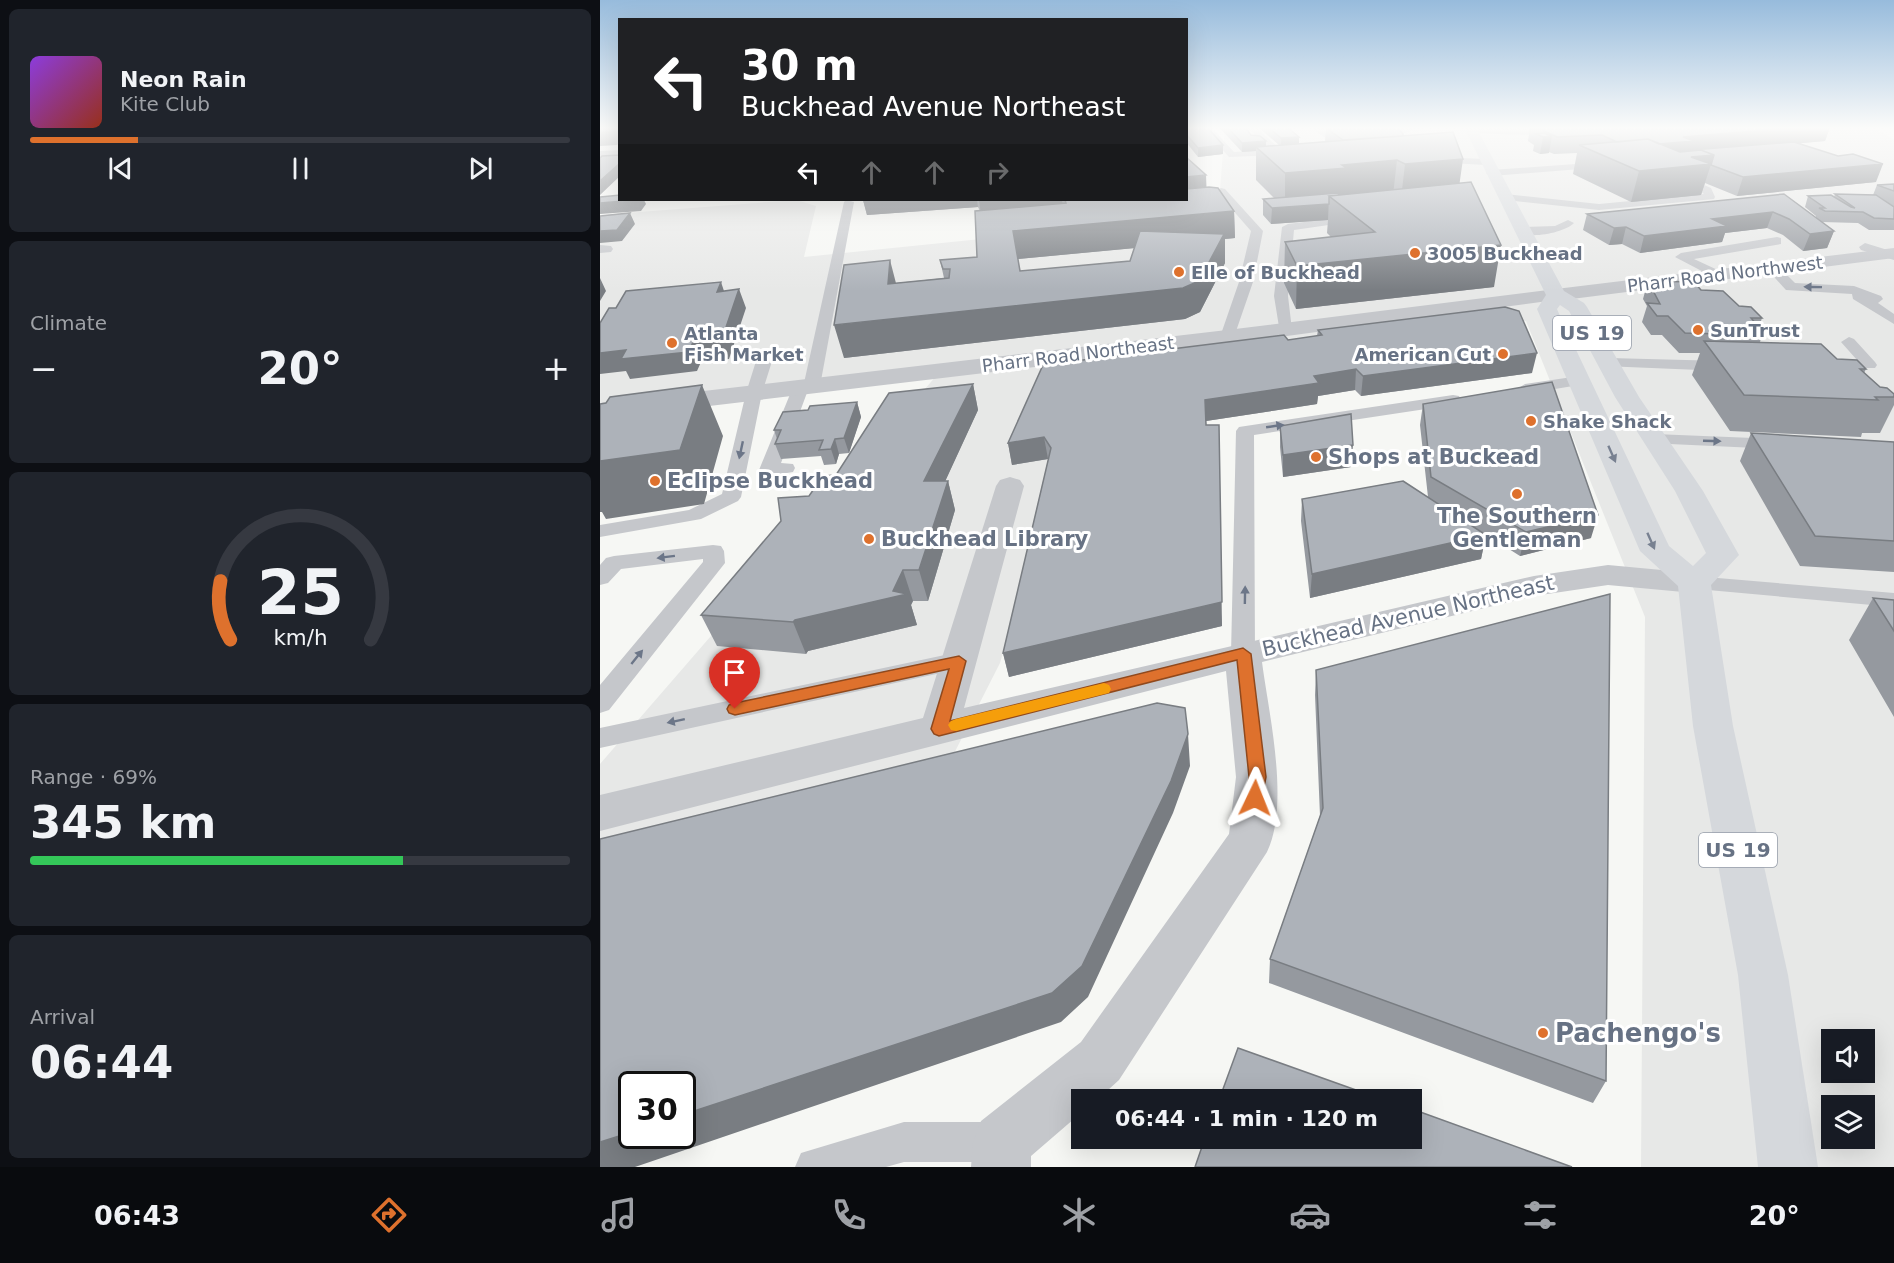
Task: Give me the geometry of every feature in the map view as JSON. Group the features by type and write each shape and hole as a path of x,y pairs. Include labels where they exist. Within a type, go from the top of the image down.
{"highway":[{"name":"US 19","path":"1498,181 1556,295 1577,308 1654,439 1689,491 1723,555 1694,583"},
{"name":"US 19","path":"1556,295 1547,309 1656,551 1694,583 1713,726 1763,975 1788,1167"}],"street":[{"name":"Pharr Road Northwest","path":"1556,295 1772,268 1892,257"},
{"name":"Pharr Road Northeast","path":"606,420 625,408 1285,330 1328,333 1556,295"},
{"path":"939,729 1010,486"},
{"name":"Buckhead Avenue Northeast","path":"600,813 1243,654 1578,577 1608,575 1694,583"},
{"path":"1002,1155 1101,1061 1251,839 1257,777 1243,654"}],"lane":[{"path":"1504,197 1599,207 1710,197 1702,188 1720,189"},
{"path":"1221,191 1257,231 1246,282 1227,337"},
{"path":"1504,197 1539,194 1585,195 1553,201"},
{"path":"786,468 769,470 807,386 849,202"},
{"path":"1285,330 1281,296 1288,226 1367,217"},
{"path":"1523,231 1557,229 1568,223"},
{"path":"1717,275 1682,257 1777,240"},
{"path":"1865,247 1892,257"},
{"path":"1772,268 1791,287 1852,290 1893,305"},
{"path":"1852,290 1876,299"},
{"path":"1852,290 1894,320"},
{"path":"1812,365 1869,364 1849,342"},
{"path":"600,531 694,515 731,497 754,393 765,358"},
{"path":"1613,371 1742,366"},
{"path":"1613,371 1695,379"},
{"path":"1508,392 1579,381"},
{"path":"1243,654 1245,431 1475,397"},
{"path":"1654,439 1793,445"},
{"path":"600,578 614,563 713,551 714,563 600,703"},
{"path":"1694,583 1894,600"},
{"path":"600,738 959,661"},
{"path":"815,1167 904,1142 1002,1155"}],"shaded area":[{"path":"1221,181 1894,181 1894,1167 1641,1167 1645,617 1526,321 1083,372 1000,663 940,781 600,868 600,764 937,375 600,412 600,215 783,201 799,201 816,206 804,257 1218,215"}],"building":[{"path":"1471,182 1501,245 1297,266 1285,242 1375,232 1329,196"},
{"path":"1894,184 1894,191 1877,185"},
{"path":"1218,188 1234,211 1013,231 1020,271 1130,261 1140,231 1224,234 1199,281 1183,288 834,325 844,265 890,260 888,284 949,278 950,269 943,269 940,260 977,257 975,211 1066,203 1065,201 1188,201 1188,189"},
{"path":"1337,193 1340,195 1329,196 1329,204 1272,208 1263,199"},
{"path":"1784,194 1834,231 1810,234 1789,219 1773,212 1712,219 1727,226 1644,236 1626,227 1614,228 1587,214"},
{"path":"1835,194 1876,195 1894,207 1894,219 1874,218 1863,212 1825,211 1819,208 1825,208 1808,196 1831,195 1855,208"},
{"path":"618,195 618,201 624,201 600,203 600,197"},
{"path":"630,213 617,230 600,231 600,216"},
{"path":"1648,281 1694,282 1701,290 1723,291 1739,306 1751,307 1762,318 1751,318 1757,325 1753,325 1762,335 1685,333 1668,316 1657,316 1647,303 1660,304"},
{"name":"Atlanta Fish Market","path":"721,282 717,292 739,289 722,339 693,342 689,352 621,359 626,350 600,353 600,323 609,308 616,308 626,291"},
{"path":"1505,307 1519,311 1537,353 1363,376 1356,369 1314,376 1319,383 1205,400 1206,425 1219,425 1222,602 1003,653 1051,448 1044,437 1008,443 1043,365 1284,335 1288,340 1322,335 1318,330"},
{"path":"1704,341 1821,344 1837,359 1857,360 1866,369 1860,369 1880,387 1887,388 1894,394 1894,397 1875,397 1878,400 1744,395"},
{"path":"1552,382 1598,515 1526,532 1431,477 1423,404"},
{"name":"Buckhead Library","path":"973,384 924,481 948,481 919,570 903,570 893,591 907,594 793,622 701,615 781,521 778,498 809,496 823,476 836,475 889,393"},
{"path":"702,385 680,450 600,461 600,404 606,403 610,397"},
{"path":"857,402 844,438 835,439 831,449 819,450 823,440 775,444 781,430 774,430 783,412 808,410 810,406"},
{"path":"1351,414 1353,445 1283,455 1280,426"},
{"path":"1751,433 1894,442 1894,541 1815,536"},
{"path":"1403,481 1486,535 1312,574 1302,499"},
{"path":"1610,594 1606,1081 1270,959 1323,808 1316,670"},
{"path":"1873,598 1894,600 1894,631"},
{"path":"1157,703 1185,708 1188,734 1171,781 1082,966 1052,993 696,1110 696,1071 618,1071 618,1136 600,1142 600,839"},
{"path":"1238,1048 1353,1089 1223,1089"},
{"path":"1422,1113 1572,1167 1195,1167 1201,1149 1422,1149"}],"slow traffic":[{"path":"956,725 1104,689"}],"place":[{"name":"3005 Buckhead","path":"1415,253"},
{"name":"Elle of Buckhead","path":"1179,272"},
{"name":"SunTrust","path":"1698,330"},
{"name":"Atlanta Fish Market","path":"672,343"},
{"name":"American Cut","path":"1503,354"},
{"name":"Shake Shack","path":"1531,421"},
{"name":"Shops at Buckead","path":"1316,457"},
{"name":"Eclipse Buckhead","path":"655,481"},
{"name":"The Southern Gentleman","path":"1517,494"},
{"name":"Buckhead Library","path":"869,539"},
{"name":"Pachengo's","path":"1543,1033"}],"route":[{"path":"735,709 959,661 939,729 1243,654 1257,777 1255,798"}]}
